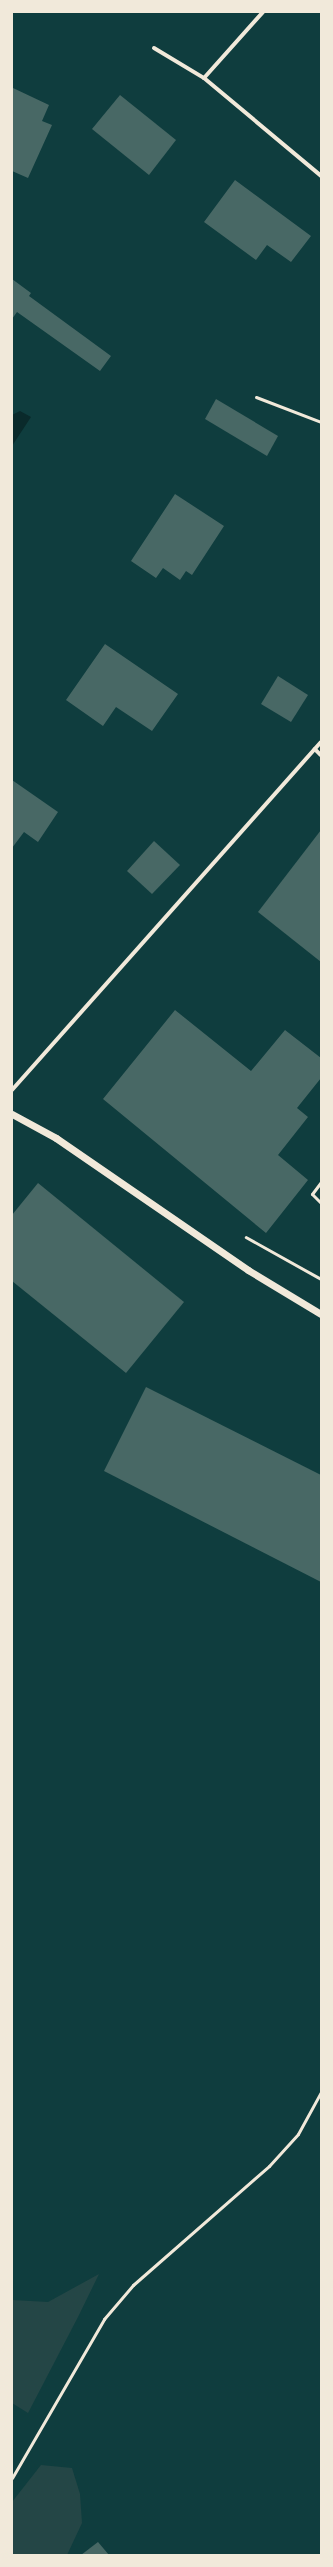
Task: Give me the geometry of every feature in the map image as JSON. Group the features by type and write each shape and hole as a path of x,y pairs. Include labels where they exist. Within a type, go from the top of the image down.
{"street":[{"path":"204,78 263,12"},
{"path":"154,48 204,78 321,176"},
{"path":"12,1090 321,742"},
{"path":"315,749 321,754"},
{"path":"12,1114 56,1138 248,1270 321,1314"}],"lane":[{"path":"256,397 321,422"},
{"path":"321,1182 312,1194 321,1203"},
{"path":"12,2478 104,2319 133,2285 269,2166 298,2134 321,2092"}],"path":[{"path":"263,1247 321,1279"}],"shaded area":[{"path":"20,411 31,417 12,446 12,415"},
{"path":"99,2274 28,2413 12,2403 12,2300 48,2302"},
{"path":"41,2465 72,2468 80,2494 82,2523 67,2555 12,2555 12,2502"}],"building":[{"path":"13,88 49,105 42,121 52,125 28,178 12,171"},
{"path":"120,95 176,140 149,175 92,129"},
{"path":"235,180 311,236 291,262 267,245 256,260 204,222"},
{"path":"12,279 31,293 29,296 111,356 100,371 17,312 12,319"},
{"path":"216,399 278,436 267,456 205,419"},
{"path":"175,494 224,526 192,575 186,571 180,580 163,568 156,578 131,561"},
{"path":"105,644 178,694 152,731 116,707 103,726 66,700"},
{"path":"278,676 308,695 291,722 261,704"},
{"path":"12,780 58,812 38,842 24,832 12,848"},
{"path":"321,830 321,962 258,912"},
{"path":"154,841 180,865 152,894 127,871"},
{"path":"175,1010 251,1071 285,1030 321,1058 321,1078 297,1108 308,1117 278,1155 308,1180 266,1233 103,1099"},
{"path":"38,1183 184,1302 126,1373 12,1281 12,1215"},
{"path":"146,1387 321,1475 321,1582 104,1471"},
{"path":"98,2542 109,2555 81,2555"}]}
